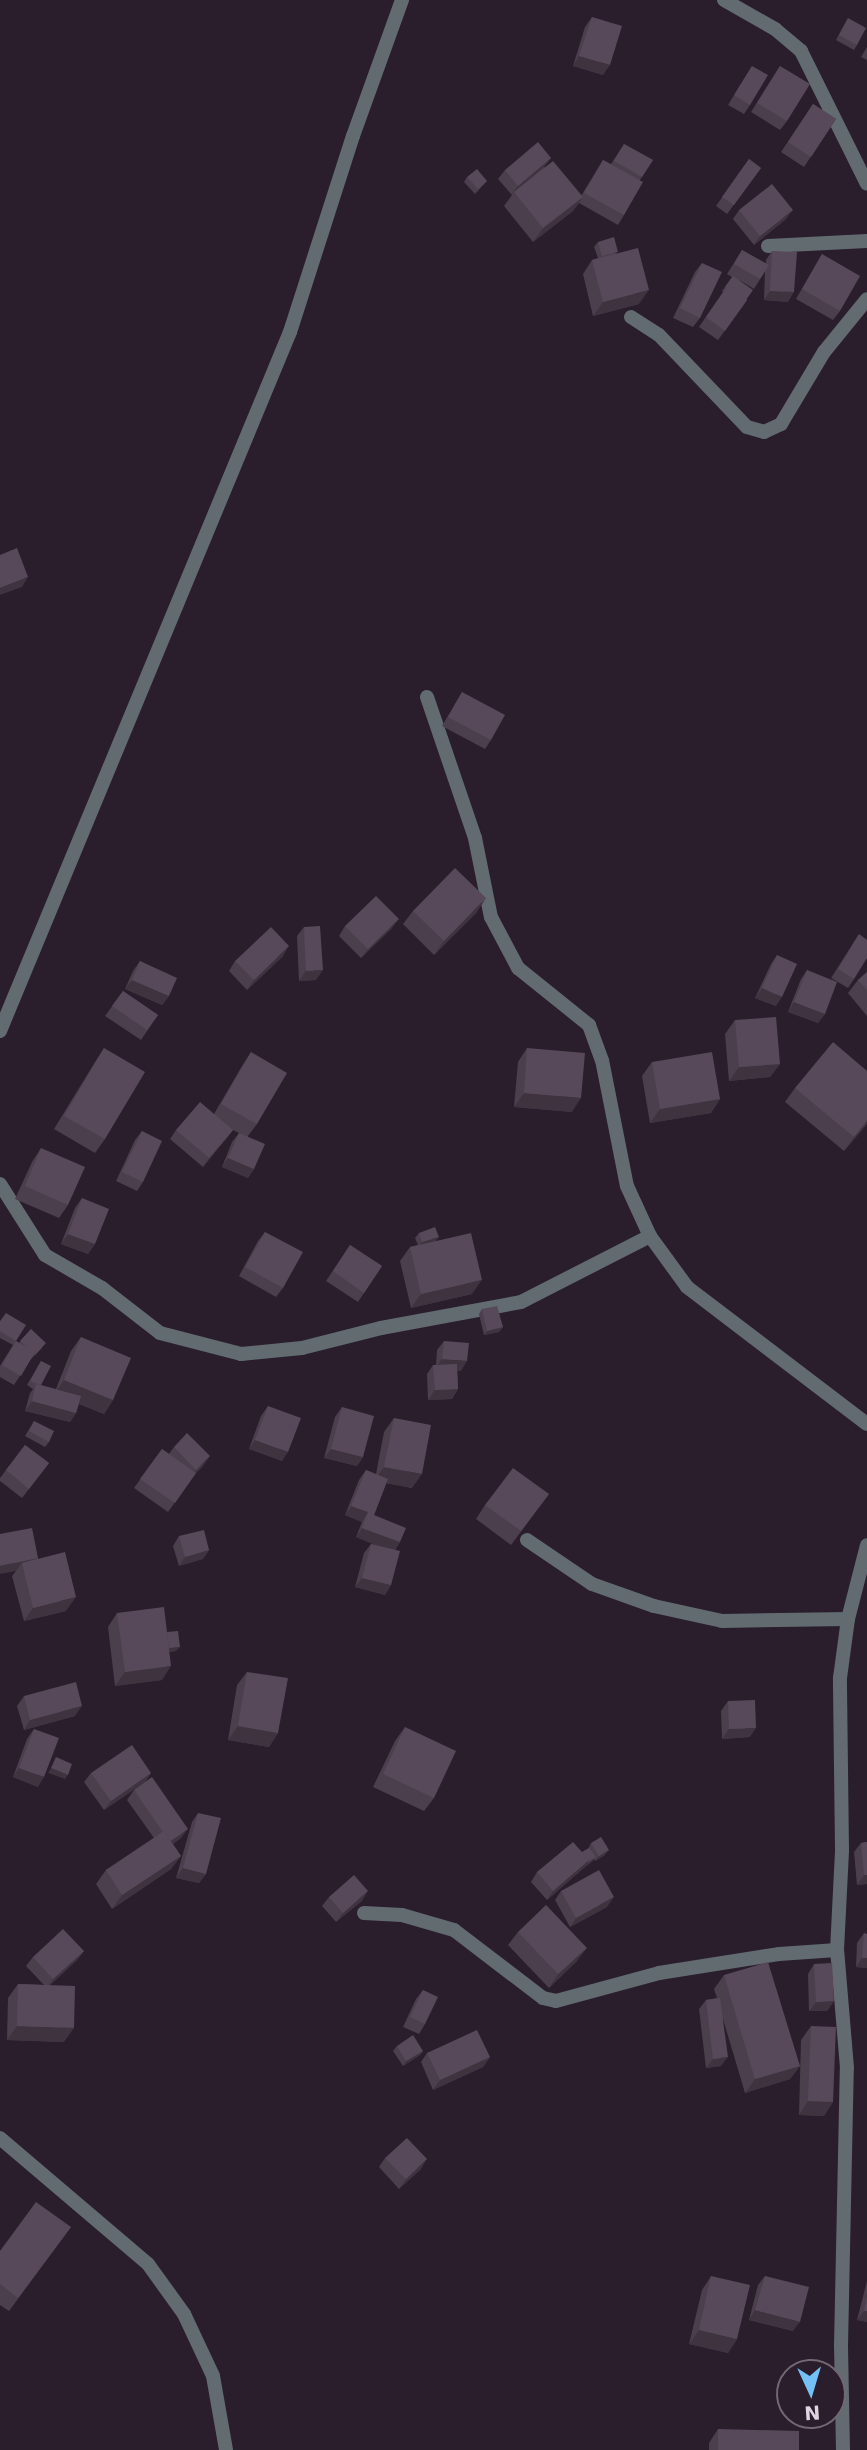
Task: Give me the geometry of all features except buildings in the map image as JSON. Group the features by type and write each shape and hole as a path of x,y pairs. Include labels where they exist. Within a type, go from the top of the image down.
{"street":[{"path":"0,1031 290,332 353,136 402,0"},
{"path":"724,0 775,29 801,51 867,184"},
{"path":"768,246 867,241"},
{"path":"631,317 659,335 747,427 764,432 781,424 824,352 867,299"},
{"path":"427,697 475,838 491,917 519,968 589,1025 601,1060 627,1186 650,1236 687,1287 867,1424"},
{"path":"0,1184 45,1255 103,1287 160,1333 242,1354 302,1348 381,1328 521,1302 650,1236"},
{"path":"527,1540 592,1584 654,1606 722,1620 848,1619"},
{"path":"843,2450 841,2346 847,2068 837,1950 842,1850 840,1678 848,1619 867,1545"},
{"path":"363,1913 402,1915 454,1930 543,1998 556,2001 659,1973 779,1954 837,1950"},
{"path":"0,2138 148,2264 184,2314 213,2376 226,2450"}]}
